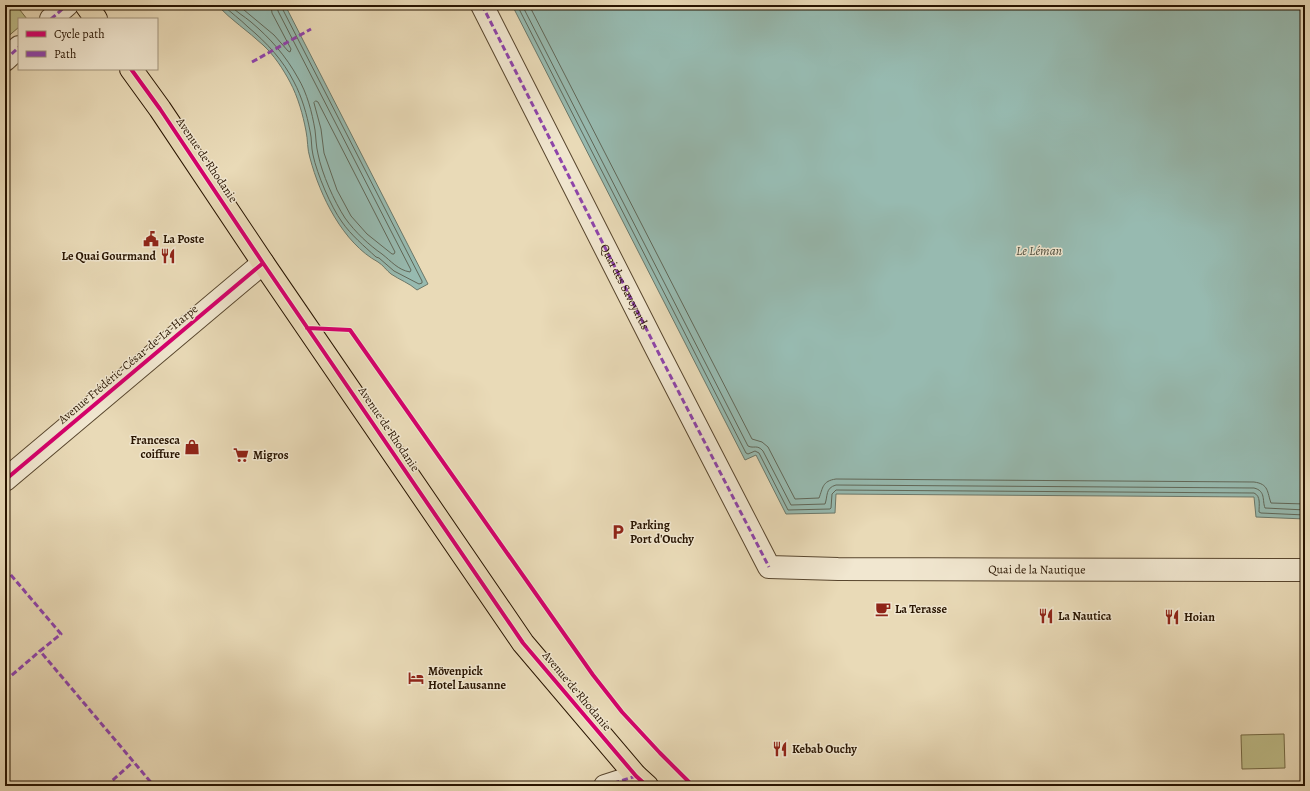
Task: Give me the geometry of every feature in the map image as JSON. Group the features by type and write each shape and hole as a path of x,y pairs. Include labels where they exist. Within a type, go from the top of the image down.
{"main road":[{"path":"86,5 95,18"},
{"name":"Avenue de Rhodanie","path":"133,70 160,108 263,263 524,643 642,781"}],"street":[{"path":"52,18 67,5"},
{"name":"Quai des Savoyards","path":"482,5 769,567"},
{"path":"5,60 18,48"},
{"name":"Avenue Frédéric-César-de-La-Harpe","path":"5,480 263,263"},
{"name":"Quai de la Nautique","path":"769,567 838,569 1305,570"},
{"path":"605,786 642,781"}],"shaded area":[{"path":"5,5 16,5 26,18 18,18 18,28 5,39"},
{"path":"1284,734 1285,768 1242,769 1241,735"}],"water":[{"path":"217,5 285,5 428,284 417,290 391,274 380,263 365,254 344,231 327,203 314,173 309,155 307,134 302,112 287,77 278,62 267,49"},
{"name":"Le Léman","path":"512,5 1305,5 1305,519 1256,517 1254,497 836,494 835,513 786,514 756,455 745,460"}],"marked path":[{"path":"52,18 67,5"},
{"path":"482,5 769,567"},
{"path":"252,62 311,29"},
{"path":"5,60 18,48"},
{"path":"5,568 61,634 40,651 154,786"},
{"path":"5,681 40,651"},
{"path":"106,786 133,762"},
{"path":"605,786 636,776"}],"cycle path":[{"path":"132,70 160,109 263,263 523,643 636,776 647,786"},
{"path":"5,480 263,263"},
{"path":"307,328 350,330 593,675 622,712 693,786"}],"place":[{"name":"La Poste","path":"151,239"},
{"name":"Le Quai Gourmand","path":"168,256"},
{"name":"Francesca coiffure","path":"192,447"},
{"name":"Migros","path":"241,455"},
{"name":"Parking Port d'Ouchy","path":"618,532"},
{"name":"La Terasse","path":"883,609"},
{"name":"La Nautica","path":"1046,616"},
{"name":"Hoian","path":"1172,617"},
{"name":"Mövenpick Hotel Lausanne","path":"416,678"},
{"name":"Kebab Ouchy","path":"780,749"}]}
